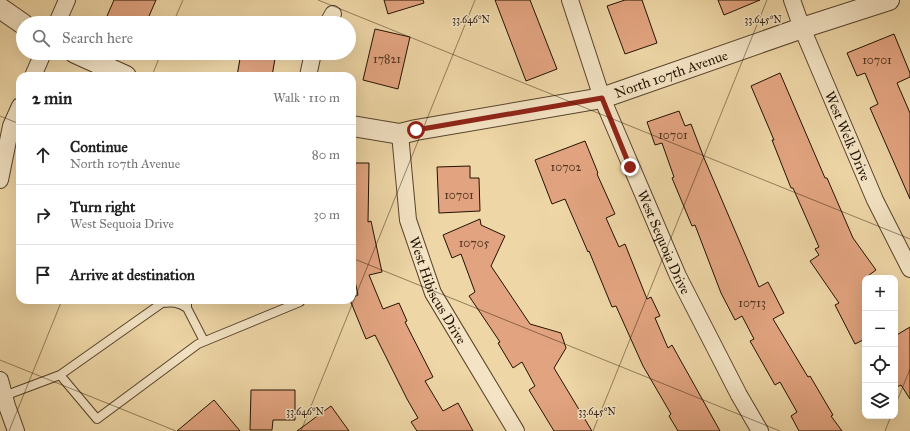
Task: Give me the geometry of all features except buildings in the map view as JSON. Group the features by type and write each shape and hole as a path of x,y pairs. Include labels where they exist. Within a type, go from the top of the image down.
{"street":[{"path":"60,16 67,0"},
{"name":"West Sequoia Drive","path":"570,0 602,98 678,276 739,395 760,431"},
{"name":"West Welk Drive","path":"792,0 802,28 875,200 910,269"},
{"name":"North 107th Avenue","path":"356,127 400,134 602,98 802,28 889,0"},
{"path":"0,8 16,19"},
{"path":"35,72 40,60"},
{"path":"90,60 117,72"},
{"path":"309,72 311,60"},
{"path":"0,180 11,126 16,115"},
{"name":"West Hibiscus Drive","path":"400,134 408,220 433,293 516,431"},
{"path":"0,380 3,404 16,431"}],"lane":[{"path":"3,404 60,375 161,304"},
{"path":"187,304 204,341"},
{"path":"60,375 97,419 198,344 295,304"}],"route":[{"path":"416,130 602,98 630,167"}]}
